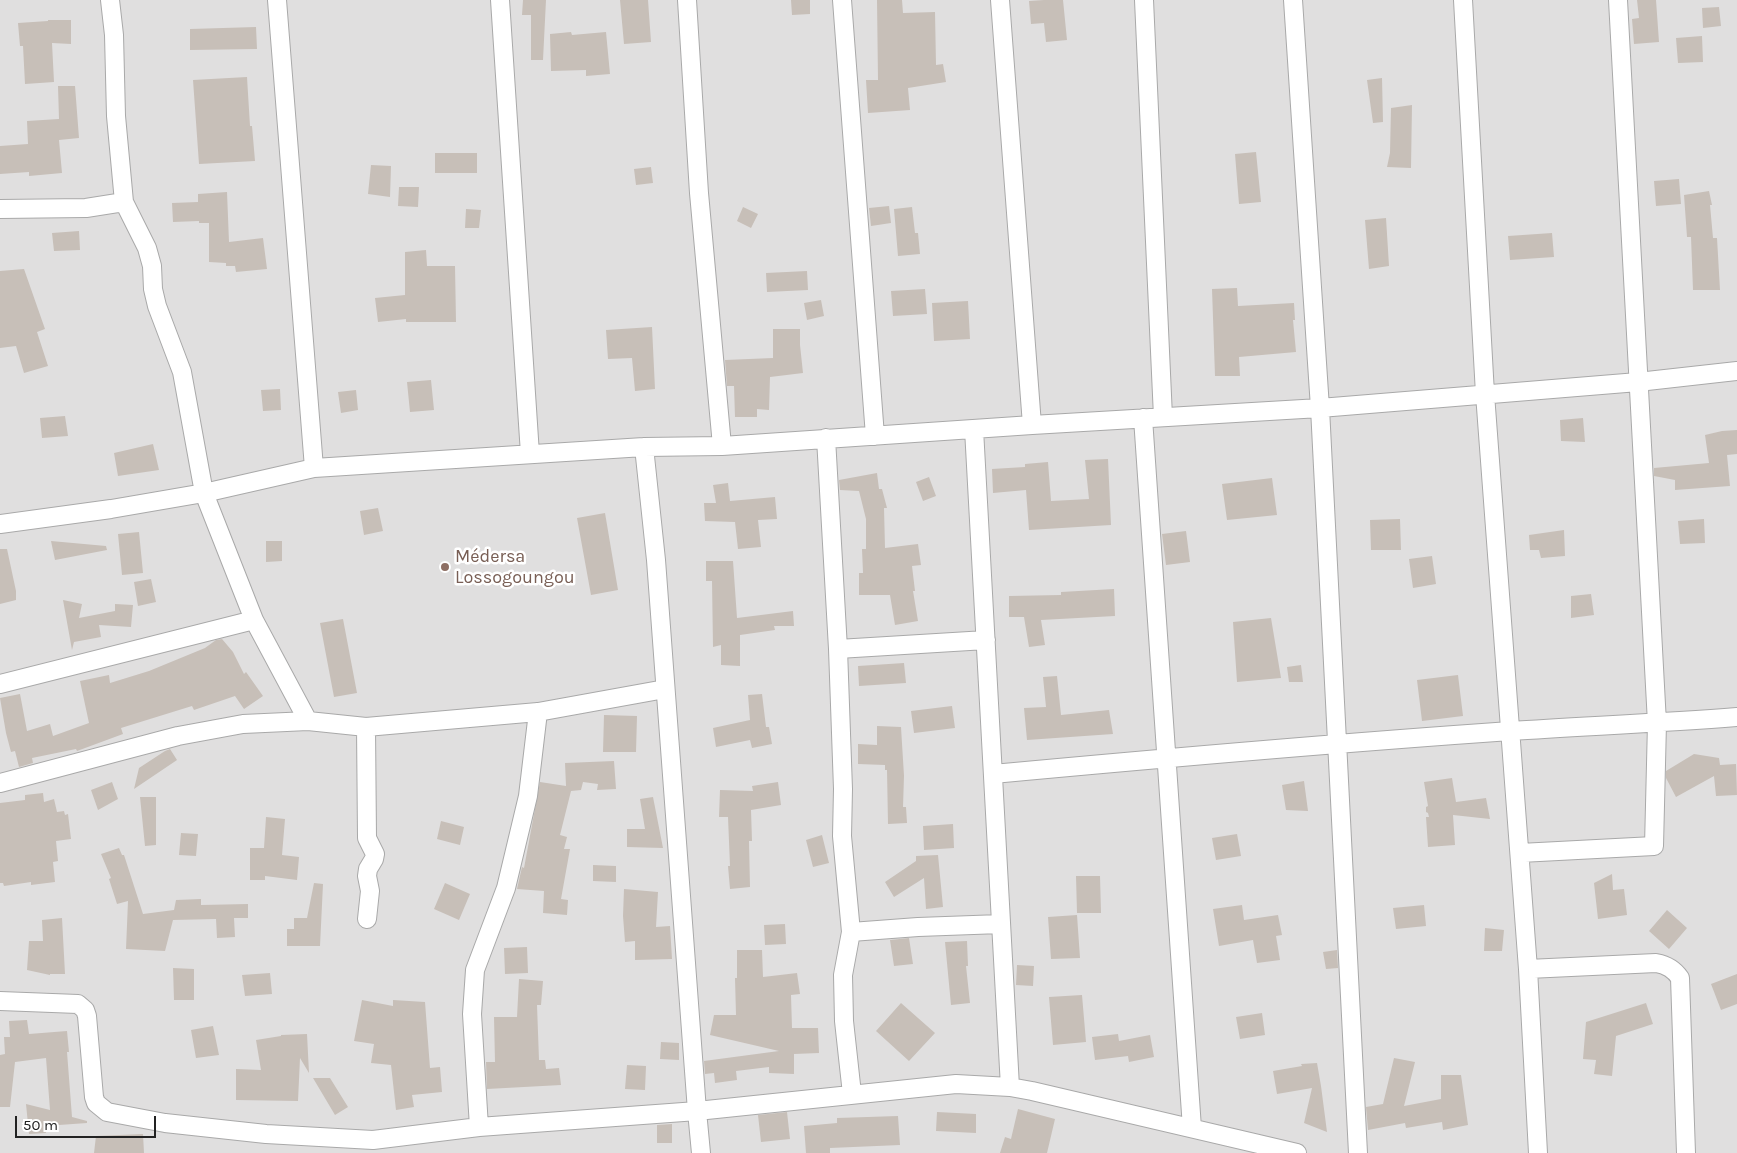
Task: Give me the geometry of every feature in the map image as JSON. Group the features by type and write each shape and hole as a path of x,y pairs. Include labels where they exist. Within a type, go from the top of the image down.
{"street":[{"path":"110,0 114,35 116,116 124,202 147,248 152,266 153,289 157,306 182,372 204,492 254,620 308,721"},
{"path":"277,0 314,468"},
{"path":"500,0 530,454"},
{"path":"687,0 698,193 722,446"},
{"path":"842,0 875,436"},
{"path":"1000,0 1032,425"},
{"path":"1144,0 1163,417"},
{"path":"1294,0 1320,408 1358,1153"},
{"path":"1463,0 1484,394 1520,854 1538,1153"},
{"path":"1520,854 1654,846 1656,723 1618,0"},
{"path":"0,209 86,208 124,202"},
{"path":"0,524 112,509 204,492 314,468 644,447 722,446 1320,408 1638,382 1737,371"},
{"path":"1143,418 1192,1128"},
{"path":"974,429 1010,1087"},
{"path":"826,438 838,649 843,789 842,836 851,932 843,975 844,1021 852,1094"},
{"path":"644,447 656,560 701,1153"},
{"path":"0,684 254,620"},
{"path":"838,649 986,640"},
{"path":"0,783 178,736 243,724 308,721 366,727 538,712 665,689"},
{"path":"479,1127 472,1014 476,970 506,888 528,796 538,712"},
{"path":"993,774 1166,758 1510,731 1737,717"},
{"path":"366,727 367,838 375,854 367,876 370,891 367,919"},
{"path":"851,932 1001,924"},
{"path":"1528,970 1656,963 1663,964 1676,973 1680,978 1686,1153"},
{"path":"0,1001 78,1004 82,1006 88,1023 96,1103 107,1112 174,1124 374,1147 479,1127 697,1111 956,1084 1010,1087 1297,1153"}],"shaded area":[{"path":"0,0 1737,0 1737,1153 0,1153"}],"building":[{"path":"523,0 546,0 543,60 531,60 531,15 522,15"},
{"path":"620,0 648,0 651,42 624,44"},
{"path":"791,0 810,0 810,14 792,15"},
{"path":"877,0 902,0 903,13 935,12 936,65 943,64 946,82 908,88 910,110 868,113 866,80 878,80"},
{"path":"1063,0 1067,40 1046,42 1044,23 1031,24 1029,1"},
{"path":"1637,0 1656,0 1659,42 1634,44 1632,19 1639,18"},
{"path":"1719,7 1721,26 1703,28 1702,8"},
{"path":"71,20 71,44 52,43 54,82 25,84 23,46 20,46 18,23"},
{"path":"256,27 257,49 190,50 190,29"},
{"path":"571,32 572,35 606,32 610,74 586,76 586,70 551,71 550,34"},
{"path":"1702,36 1703,62 1678,63 1676,38"},
{"path":"247,77 250,126 252,126 255,161 199,164 193,80"},
{"path":"1382,78 1383,122 1373,123 1367,80"},
{"path":"58,86 75,86 79,138 59,140 62,173 29,176 29,172 0,174 0,146 28,144 27,121 59,119"},
{"path":"1412,105 1411,168 1387,167 1390,153 1391,108"},
{"path":"1256,152 1261,202 1239,204 1235,154"},
{"path":"435,153 477,153 477,173 435,173"},
{"path":"371,165 391,166 390,197 368,194"},
{"path":"651,167 653,183 636,185 634,169"},
{"path":"1679,179 1681,204 1656,206 1654,181"},
{"path":"399,187 419,187 418,207 398,206"},
{"path":"1709,191 1712,205 1710,205 1713,238 1717,238 1720,290 1693,290 1691,237 1687,237 1684,195"},
{"path":"227,192 229,242 263,238 267,269 236,272 235,266 226,266 226,263 209,262 209,223 199,223 199,221 173,222 172,203 198,202 198,194"},
{"path":"889,206 891,223 871,226 869,208"},
{"path":"743,207 758,214 751,228 737,221"},
{"path":"912,207 915,233 918,233 920,254 898,256 894,209"},
{"path":"466,209 481,210 479,228 465,228"},
{"path":"1386,218 1389,266 1369,269 1365,220"},
{"path":"79,231 80,250 54,251 52,233"},
{"path":"1552,233 1554,257 1510,260 1508,236"},
{"path":"426,250 427,266 455,266 456,322 406,322 406,319 378,322 375,298 405,295 405,252"},
{"path":"24,269 45,329 37,332 48,366 24,373 16,346 0,348 0,271"},
{"path":"807,271 808,290 767,292 766,273"},
{"path":"1237,288 1238,306 1294,303 1295,320 1293,320 1296,352 1239,357 1240,376 1215,376 1212,289"},
{"path":"925,289 927,314 893,316 891,291"},
{"path":"821,300 824,316 807,320 804,303"},
{"path":"968,301 970,339 934,341 932,303"},
{"path":"652,327 655,389 635,391 632,358 608,359 606,330"},
{"path":"773,329 800,329 803,373 770,377 769,410 757,409 757,417 735,417 734,386 727,386 725,360 773,358"},
{"path":"431,380 434,410 410,412 407,382"},
{"path":"280,389 281,410 263,411 261,390"},
{"path":"356,390 358,410 341,413 338,392"},
{"path":"65,416 68,436 42,438 40,418"},
{"path":"1583,418 1585,442 1561,441 1560,420"},
{"path":"1737,430 1737,454 1727,455 1730,486 1675,490 1675,480 1654,476 1654,468 1709,463 1705,435"},
{"path":"153,444 159,470 118,476 114,453"},
{"path":"1108,459 1111,525 1029,530 1026,490 993,493 992,469 1025,467 1025,464 1048,462 1051,501 1089,499 1085,460"},
{"path":"877,473 879,489 882,489 887,508 884,508 885,548 918,544 921,565 912,566 915,591 913,591 918,621 895,625 890,595 859,595 859,573 863,573 862,549 866,549 866,519 859,491 840,490 839,480"},
{"path":"929,477 936,496 923,501 916,482"},
{"path":"1272,478 1277,515 1227,520 1222,484"},
{"path":"728,483 730,501 775,497 777,519 758,520 761,547 738,549 735,522 705,521 704,503 716,503 713,485"},
{"path":"378,508 383,531 364,535 360,511"},
{"path":"605,513 618,590 591,595 577,518"},
{"path":"1400,519 1401,550 1371,550 1370,520"},
{"path":"1704,519 1705,543 1680,544 1678,521"},
{"path":"1564,530 1565,556 1541,558 1539,550 1530,550 1529,535"},
{"path":"1186,531 1190,562 1166,565 1162,534"},
{"path":"139,532 143,573 122,575 118,534"},
{"path":"51,541 106,546 107,550 55,560"},
{"path":"266,541 282,541 282,561 266,562"},
{"path":"0,549 7,549 16,591 16,600 0,604"},
{"path":"1432,556 1436,584 1413,588 1409,559"},
{"path":"706,561 733,561 737,618 793,611 794,626 774,626 775,630 740,635 740,666 721,665 721,645 713,647 712,581 706,581"},
{"path":"151,579 156,602 138,606 134,582"},
{"path":"1114,589 1115,616 1041,620 1045,645 1029,647 1024,617 1009,617 1009,596 1061,595 1061,592"},
{"path":"1591,594 1594,615 1571,618 1571,596"},
{"path":"63,600 82,604 79,618 115,611 115,604 133,605 131,627 99,625 101,637 74,642 72,650"},
{"path":"1271,618 1281,678 1237,682 1233,622"},
{"path":"343,619 357,693 334,697 320,623"},
{"path":"222,639 233,652 244,674 246,672 263,696 244,709 235,696 194,710 192,706 121,728 123,734 77,751 76,749 32,758 33,763 19,767 15,751 11,752 0,698 20,694 27,731 50,724 53,736 89,723 80,681 109,675 110,683 149,671"},
{"path":"904,663 906,683 859,686 858,666"},
{"path":"1301,665 1303,682 1289,682 1287,667"},
{"path":"1458,675 1463,716 1422,721 1417,680"},
{"path":"1057,676 1061,715 1109,710 1113,734 1027,740 1024,708 1046,707 1043,677"},
{"path":"762,694 766,727 769,727 772,744 752,748 750,740 716,747 713,728 750,720 748,695"},
{"path":"952,706 955,728 914,733 911,711"},
{"path":"604,715 637,716 636,752 603,752"},
{"path":"877,726 901,727 904,776 903,807 906,807 907,823 888,824 887,770 885,770 885,765 858,764 858,744 877,745"},
{"path":"170,749 177,760 134,789 139,768"},
{"path":"1694,754 1719,758 1720,765 1736,764 1737,795 1716,796 1714,776 1676,797 1666,778 1666,771"},
{"path":"614,761 616,789 597,790 598,784 583,782 581,790 571,791 560,835 567,837 564,849 570,849 561,899 568,900 567,915 543,913 544,891 517,889 522,867 524,868 540,782 566,786 565,763"},
{"path":"1452,778 1456,802 1486,798 1490,819 1453,815 1455,845 1428,847 1426,817 1429,817 1426,812 1426,807 1428,806 1424,782"},
{"path":"1304,781 1308,811 1286,810 1282,785"},
{"path":"112,782 118,799 98,810 91,790"},
{"path":"778,782 781,805 751,810 752,841 749,841 750,887 730,889 728,817 719,817 720,790 753,791 752,786"},
{"path":"43,793 44,802 54,799 57,812 64,811 65,815 68,814 71,839 56,841 58,861 53,862 55,882 31,885 31,882 4,886 3,883 0,883 0,803 25,800 25,795"},
{"path":"140,797 156,797 156,845 145,846"},
{"path":"653,797 663,848 627,847 627,829 645,829 640,799"},
{"path":"266,817 285,819 282,855 299,857 297,880 265,876 265,880 250,880 250,848 264,848"},
{"path":"441,821 464,827 460,845 437,839"},
{"path":"953,824 954,848 924,850 923,826"},
{"path":"181,833 198,834 196,856 179,855"},
{"path":"1237,834 1241,856 1216,860 1212,838"},
{"path":"822,835 829,863 813,867 806,840"},
{"path":"119,848 122,855 124,855 143,914 174,910 176,900 201,899 201,905 248,904 248,918 234,918 235,937 217,938 216,919 173,920 165,951 126,949 128,901 117,904 109,879 111,878 101,854"},
{"path":"938,855 943,907 926,909 924,878 894,897 885,882 916,861 916,856"},
{"path":"593,865 616,866 616,882 593,881"},
{"path":"1612,874 1613,890 1624,889 1627,915 1598,919 1594,883"},
{"path":"1076,876 1100,876 1101,913 1077,913"},
{"path":"314,883 323,884 320,946 287,946 287,929 294,929 294,918 307,918"},
{"path":"445,883 470,894 459,920 434,909"},
{"path":"624,889 658,892 656,927 670,926 672,959 635,960 635,941 625,942 623,916"},
{"path":"1242,905 1244,920 1278,915 1282,935 1276,936 1280,960 1257,963 1253,940 1219,946 1213,909"},
{"path":"1424,905 1426,926 1396,929 1393,908"},
{"path":"1667,910 1687,928 1669,949 1649,931"},
{"path":"1077,915 1080,958 1051,959 1048,917"},
{"path":"62,918 65,974 50,975 27,970 29,941 43,941 42,920"},
{"path":"785,924 786,944 765,945 764,925"},
{"path":"1485,928 1504,930 1502,951 1484,951"},
{"path":"909,938 913,964 894,966 890,940"},
{"path":"967,941 968,966 966,966 970,1003 951,1005 945,942"},
{"path":"527,947 528,973 505,974 504,948"},
{"path":"737,950 762,950 763,977 797,973 800,994 791,995 792,1028 818,1028 819,1053 794,1054 794,1074 769,1073 769,1067 736,1071 737,1080 715,1083 714,1073 705,1074 704,1061 779,1051 710,1035 714,1015 736,1015 735,978 737,978"},
{"path":"1337,950 1338,968 1326,969 1323,952"},
{"path":"1017,965 1034,966 1033,986 1016,985"},
{"path":"173,968 194,969 194,1000 174,1000"},
{"path":"270,973 272,994 245,996 242,975"},
{"path":"1737,974 1737,1004 1721,1010 1711,984"},
{"path":"519,979 543,981 541,1005 537,1005 539,1060 545,1060 546,1069 559,1068 561,1085 487,1089 486,1062 495,1062 494,1017 517,1017"},
{"path":"1082,995 1086,1042 1053,1045 1049,997"},
{"path":"362,1000 393,1006 393,1000 425,1002 430,1068 440,1067 442,1092 412,1095 414,1107 396,1110 391,1065 371,1063 374,1044 354,1041"},
{"path":"901,1003 935,1033 909,1061 876,1031"},
{"path":"1646,1003 1653,1024 1616,1036 1612,1076 1594,1074 1596,1060 1583,1059 1586,1022"},
{"path":"1262,1013 1265,1035 1240,1039 1236,1017"},
{"path":"27,1020 29,1034 67,1031 72,1117 87,1121 87,1123 45,1126 46,1133 29,1134 26,1104 50,1110 46,1058 15,1062 10,1107 0,1107 0,1055 5,1054 4,1037 10,1037 9,1021"},
{"path":"213,1026 219,1055 196,1058 191,1030"},
{"path":"307,1034 309,1073 300,1058 298,1101 236,1100 236,1069 261,1070 256,1040 281,1035"},
{"path":"1118,1034 1119,1041 1150,1035 1154,1057 1129,1062 1128,1056 1095,1060 1092,1037"},
{"path":"661,1042 679,1043 679,1060 660,1059"},
{"path":"1394,1058 1415,1062 1404,1106 1441,1099 1441,1075 1461,1075 1468,1125 1443,1130 1442,1122 1406,1128 1405,1123 1368,1130 1366,1107 1383,1104"},
{"path":"1317,1063 1327,1132 1304,1123 1312,1088 1277,1094 1273,1071 1302,1066 1301,1064"},
{"path":"627,1065 646,1066 645,1090 625,1089"},
{"path":"313,1078 330,1078 348,1107 335,1115"},
{"path":"1018,1109 1055,1119 1047,1153 1000,1153 1005,1137 1011,1139"},
{"path":"787,1112 790,1139 761,1142 758,1115"},
{"path":"937,1112 976,1114 976,1133 936,1131"},
{"path":"898,1116 900,1145 830,1148 830,1153 806,1153 804,1126 837,1123 837,1118"},
{"path":"672,1124 672,1143 657,1143 657,1125"},
{"path":"143,1134 144,1153 94,1153 96,1136"}],"place":[{"name":"Médersa Lossogoungou","path":"445,567"}]}
